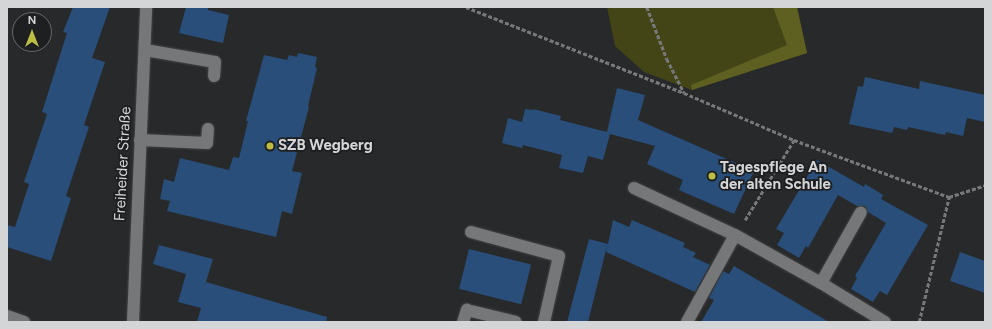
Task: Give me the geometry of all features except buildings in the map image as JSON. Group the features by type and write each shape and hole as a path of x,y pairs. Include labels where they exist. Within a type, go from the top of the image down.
{"street":[{"name":"Freiheider Straße","path":"133,322 146,7"},
{"path":"145,50 215,62 214,76"},
{"path":"140,140 207,143 208,129"},
{"path":"634,188 735,235 821,283 885,322"},
{"path":"821,283 861,212"},
{"path":"471,232 559,256 544,322"},
{"path":"687,322 735,235"},
{"path":"463,322 467,310 516,322"},
{"path":"7,316 24,322"}],"path":[{"path":"466,7 684,94 794,140 949,197 985,185"},
{"path":"647,7 667,59 684,94"},
{"path":"735,235 794,140"},
{"path":"919,322 949,197"}],"shaded area":[{"path":"607,7 797,7 807,53 692,90 644,72 615,46"},
{"path":"773,7 797,7 807,53 692,90 691,85 787,45"}],"place":[{"name":"SZB Wegberg","path":"270,146"},
{"name":"Tagespflege An der alten Schule","path":"712,176"}]}
